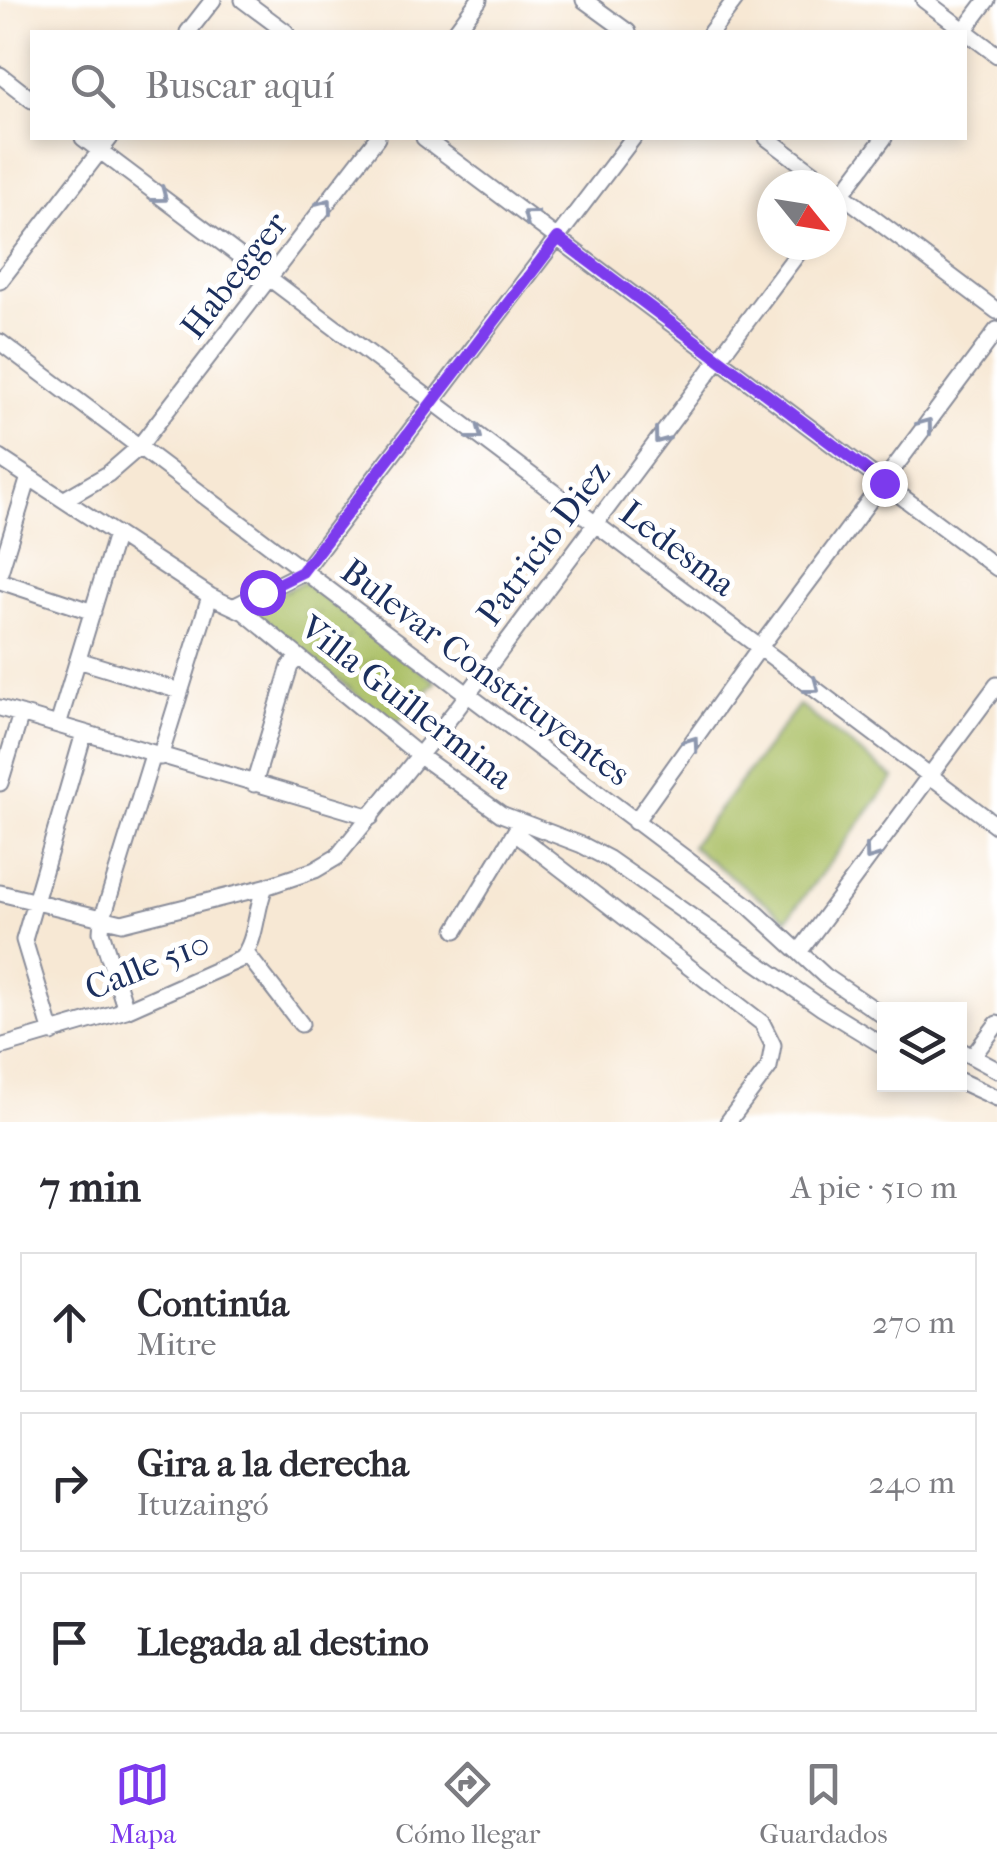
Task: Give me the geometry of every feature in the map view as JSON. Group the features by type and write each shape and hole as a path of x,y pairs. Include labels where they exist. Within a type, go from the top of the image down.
{"street":[{"path":"190,30 213,0"},
{"path":"243,0 283,30"},
{"path":"456,30 479,0"},
{"path":"584,0 625,30"},
{"path":"714,30 736,0"},
{"path":"924,0 963,30"},
{"path":"965,30 987,0"},
{"path":"967,33 997,55"},
{"path":"0,75 30,98"},
{"name":"Habegger","path":"65,499 108,474 138,448 375,140"},
{"path":"427,140 997,568"},
{"path":"235,606 302,572 632,140"},
{"path":"769,140 806,170"},
{"path":"847,179 882,140"},
{"path":"0,281 105,144"},
{"name":"Ledesma","path":"105,144 270,278 997,826"},
{"path":"847,202 997,311"},
{"name":"Patricio Diez","path":"0,892 122,923 264,888 327,865 346,848 420,756 793,260"},
{"path":"635,822 997,330"},
{"name":"Bulevar Constituyentes","path":"0,342 750,907 842,990 877,1012"},
{"name":"Villa Guillermina","path":"0,458 210,596 235,606 420,756 518,828 582,845 609,859 822,1008 877,1042"},
{"path":"0,572 29,477"},
{"path":"58,725 116,534"},
{"path":"0,581 93,612"},
{"path":"126,1010 101,932 102,920 210,596"},
{"path":"254,784 290,666 299,657"},
{"path":"78,660 180,690"},
{"path":"799,952 997,685"},
{"path":"0,708 371,817"},
{"path":"0,783 21,714"},
{"path":"52,1033 24,940 84,733"},
{"path":"456,930 518,828 762,1023 773,1045 770,1068 728,1122"},
{"name":"Calle 510","path":"0,1048 126,1010 227,967 246,953 264,888"},
{"path":"246,953 301,1024"},
{"path":"967,1052 997,1024"},
{"path":"967,1054 997,1070"},
{"path":"967,1084 997,1098"}],"green space":[{"path":"303,582 436,682 394,726 249,607"},
{"path":"799,705 894,778 787,919 691,846"}],"route":[{"path":"262,592 302,572 558,238 884,483"}]}
